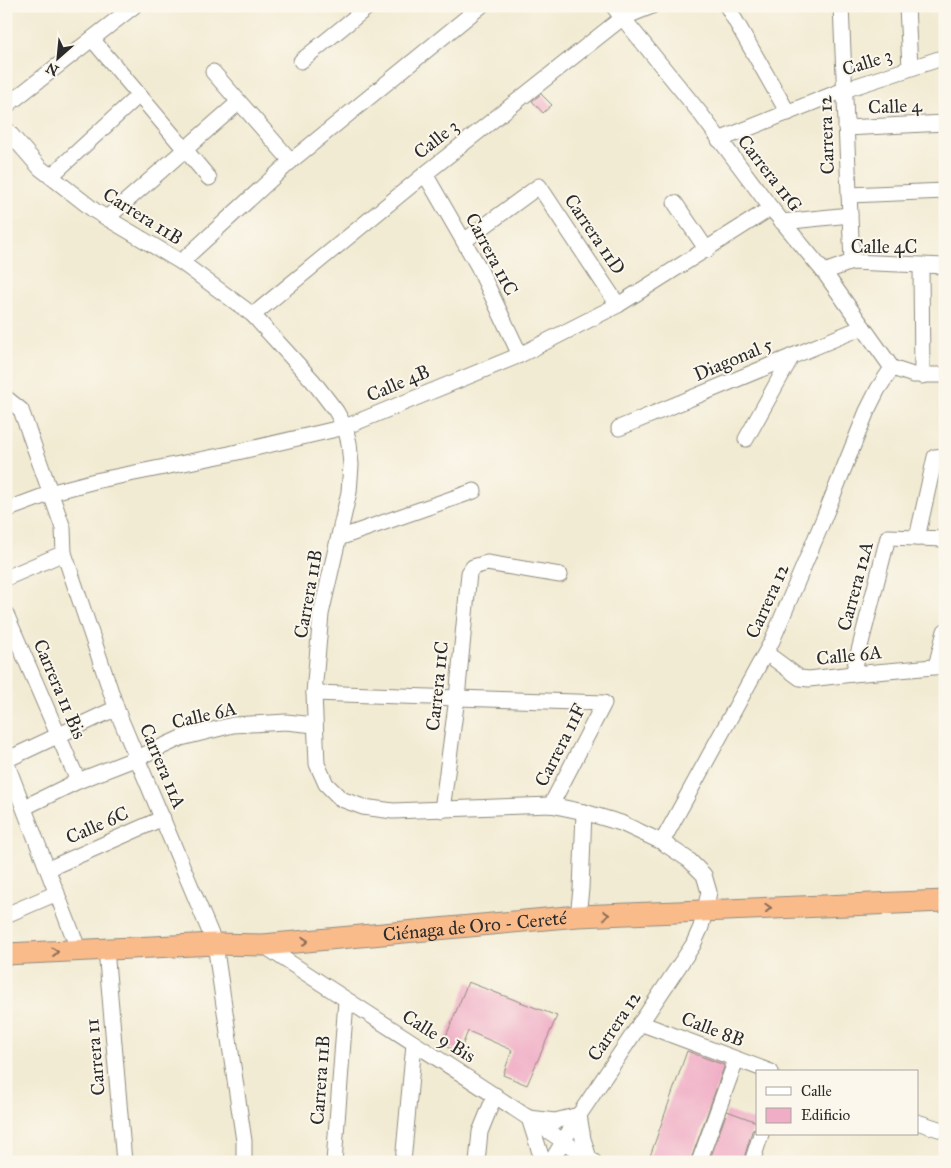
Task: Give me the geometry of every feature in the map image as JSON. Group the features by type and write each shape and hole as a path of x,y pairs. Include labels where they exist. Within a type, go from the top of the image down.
{"highway":[{"name":"Ciénaga de Oro - Cereté","path":"6,954 215,944 263,945 578,916 945,901"}],"street":[{"path":"6,106 134,6"},
{"path":"301,61 369,6"},
{"path":"181,262 291,161 481,6"},
{"name":"Calle 3","path":"253,315 617,12 652,6"},
{"path":"727,6 788,112"},
{"name":"Carrera 12","path":"841,6 852,262"},
{"path":"907,6 910,68"},
{"name":"Carrera 11G","path":"617,12 700,113 771,208 824,272 892,368"},
{"path":"92,40 209,178"},
{"name":"Calle 3","path":"719,140 844,90 945,57"},
{"path":"213,72 291,161"},
{"path":"52,176 138,95"},
{"path":"107,218 238,102"},
{"name":"Calle 4","path":"846,128 945,124"},
{"name":"Carrera 11B","path":"6,129 40,168 96,211 181,262 253,315 313,381 336,411 345,427 351,465 349,492 321,614 314,693 317,764 326,784 342,799 363,807 394,811 551,805 621,823 662,842 689,860 704,875 709,892 706,911"},
{"name":"Carrera 11C","path":"424,174 478,266 520,355"},
{"name":"Carrera 11D","path":"464,241 539,186 618,305"},
{"path":"849,195 945,191"},
{"path":"675,203 707,250"},
{"name":"Calle 4B","path":"6,510 51,493 95,481 229,454 345,427 520,355 618,305 771,208"},
{"path":"782,222 850,215"},
{"name":"Calle 4C","path":"824,272 852,262 945,266"},
{"path":"920,266 922,376"},
{"name":"Diagonal 5","path":"619,428 863,327"},
{"path":"746,439 792,356"},
{"path":"892,368 913,375 945,375"},
{"name":"Carrera 12","path":"662,842 766,653 819,530 867,411 878,389 892,368"},
{"name":"Carrera 11A","path":"6,398 21,410 63,528 64,553 118,713 215,944 244,1141 244,1162"},
{"path":"940,456 916,538 945,538"},
{"path":"338,538 474,491"},
{"name":"Carrera 12A","path":"853,674 888,537 916,538"},
{"path":"6,578 64,553"},
{"name":"Carrera 11C","path":"442,810 457,698 469,573 473,567 487,563 560,575"},
{"name":"Carrera 11 Bis","path":"6,614 78,781"},
{"path":"940,666 945,631"},
{"name":"Calle 6A","path":"766,653 800,678 820,679 940,666"},
{"path":"314,693 457,698"},
{"name":"Carrera 11F","path":"457,698 604,703 551,805"},
{"path":"79,951 6,761 108,712 114,711 118,713"},
{"name":"Calle 6A","path":"25,807 78,781 137,758 181,738 233,726 286,722 315,725"},
{"path":"578,916 584,812"},
{"name":"Calle 6C","path":"48,869 163,818"},
{"path":"6,915 57,892"},
{"name":"Carrera 12","path":"551,1162 579,1115 692,945 706,911"},
{"name":"Calle 9 Bis","path":"263,945 346,1001 529,1118 587,1161"},
{"name":"Carrera 11","path":"106,949 124,1162"},
{"name":"Carrera 11B","path":"334,1162 346,1001"},
{"name":"Calle 8B","path":"640,1023 765,1070"},
{"path":"403,1162 414,1044"},
{"path":"699,1162 736,1060"},
{"path":"477,1162 480,1132 495,1096"},
{"path":"543,1162 529,1118 555,1121 579,1115 587,1161"},
{"path":"918,1122 945,1131"},
{"path":"752,1162 760,1136"}],"building":[{"path":"541,94 552,105 543,113 532,101"},
{"path":"468,982 557,1016 527,1085 503,1075 512,1050 468,1031 460,1051 442,1046"},
{"path":"687,1051 724,1065 724,1067 690,1162 648,1162"},
{"path":"727,1111 756,1122 756,1127 752,1131 743,1162 709,1162"}]}
